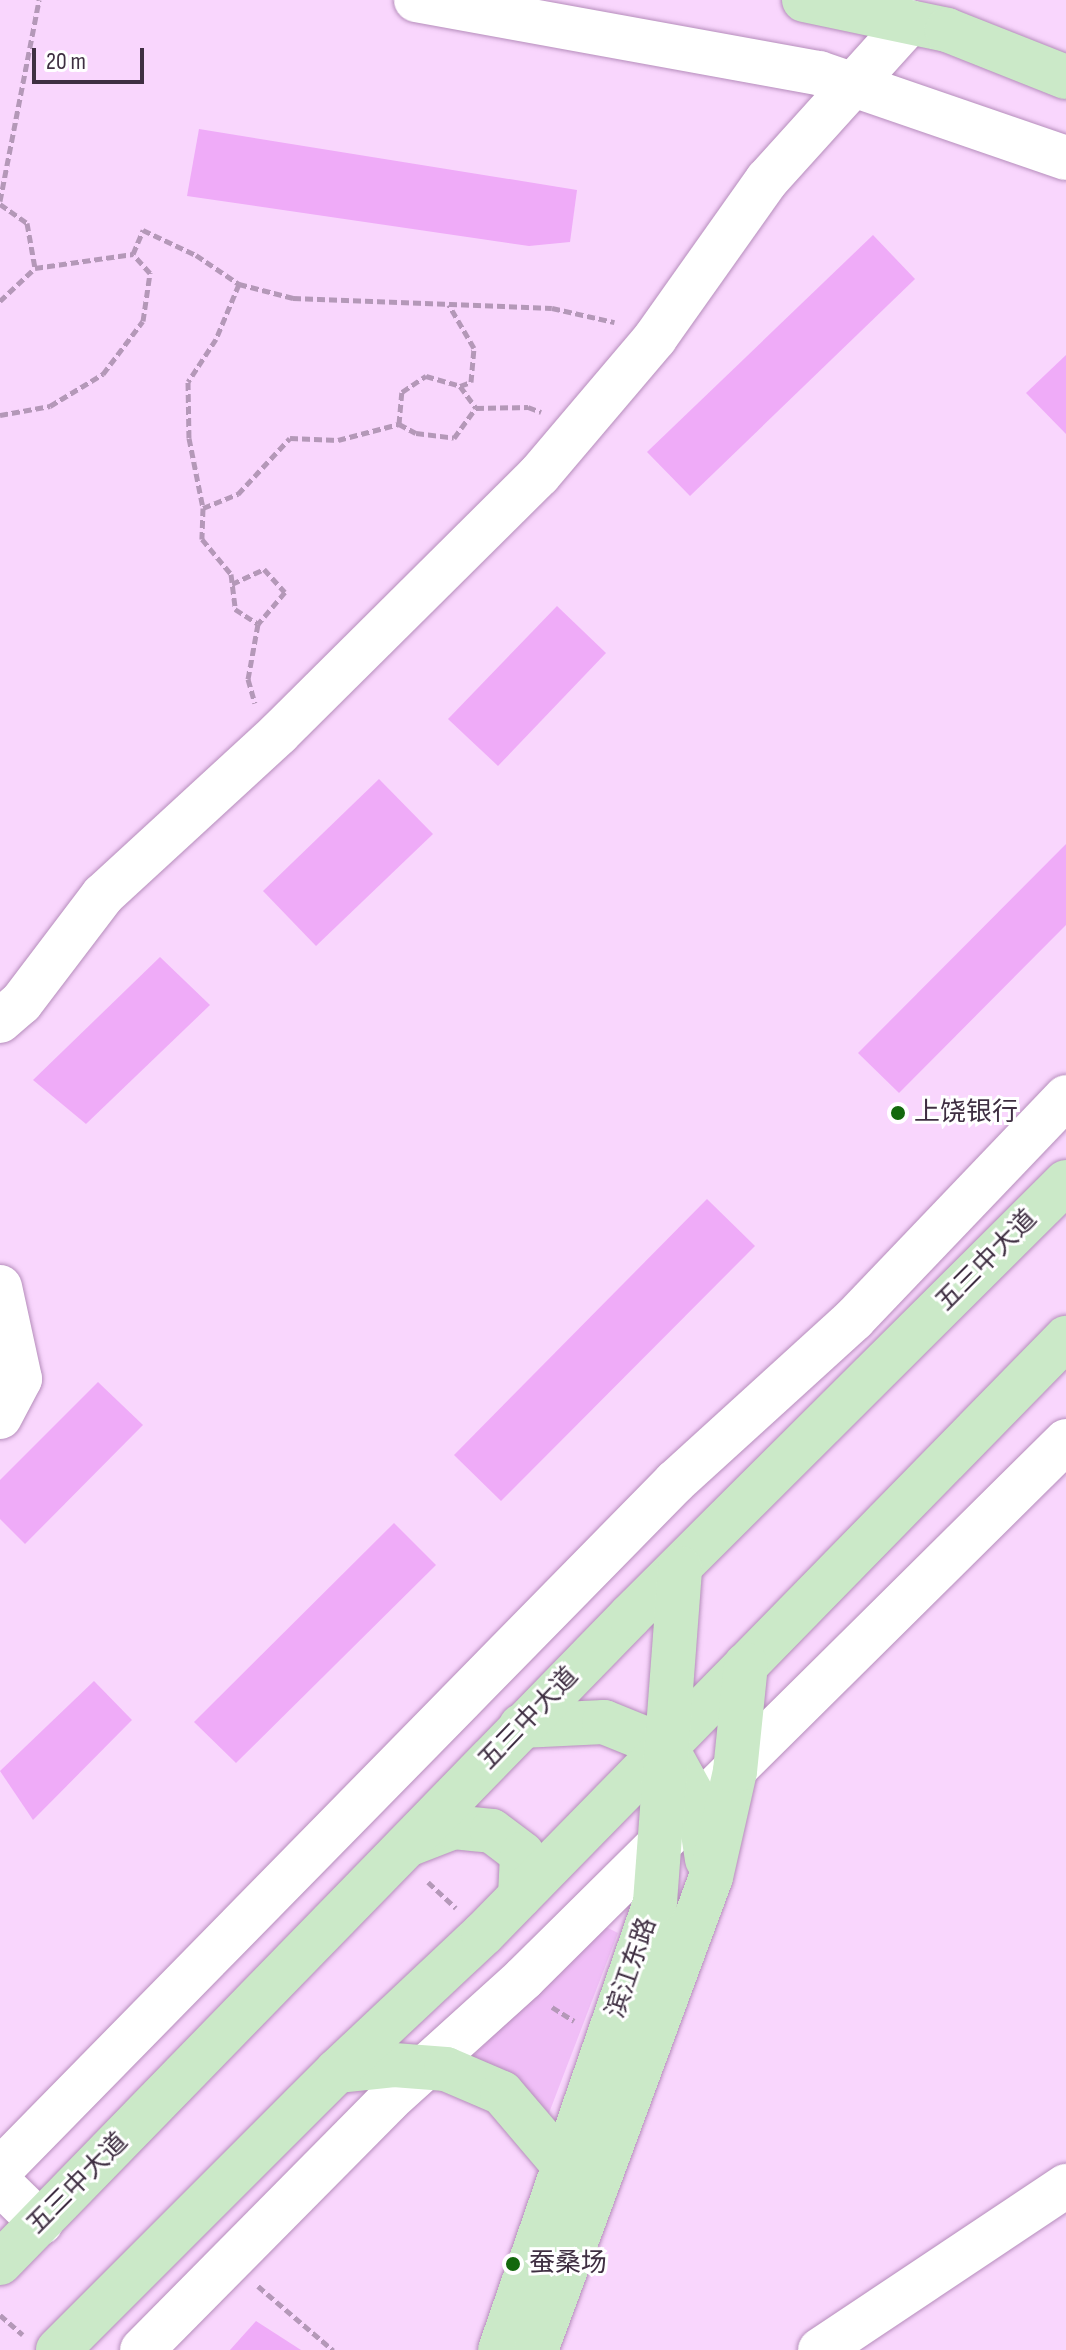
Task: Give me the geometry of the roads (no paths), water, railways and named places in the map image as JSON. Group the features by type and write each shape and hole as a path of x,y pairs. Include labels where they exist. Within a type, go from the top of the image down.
{"main road":[{"path":"804,0 947,30 1066,77"},
{"name":"五三中大道","path":"0,2263 521,1726 1066,1182"},
{"path":"58,2350 337,2071 520,1896 1066,1338"},
{"name":"滨江东路","path":"500,2350 655,1902 680,1568"},
{"name":"滨江东路","path":"536,2350 711,1877 735,1771 746,1665"},
{"path":"521,1726 604,1722 666,1747 699,1807 711,1877"},
{"path":"404,1847 454,1827 492,1831 522,1854 520,1896"},
{"path":"337,2071 446,2069 502,2093 565,2167"}],"street":[{"path":"416,0 819,73 1066,158"},
{"path":"0,1021 21,1003 103,895 279,733 539,475 655,338 767,180 850,83 910,22"},
{"path":"0,2170 675,1482 854,1319 1066,1097"},
{"path":"0,1287 20,1379 0,1417"},
{"path":"142,2350 425,2068 659,1847 1066,1441"},
{"path":"0,2183 41,2223"},
{"path":"820,2350 1066,2186"}],"place":[{"name":"上饶银行","path":"898,1113"},
{"name":"蚕桑场","path":"513,2264"}]}
